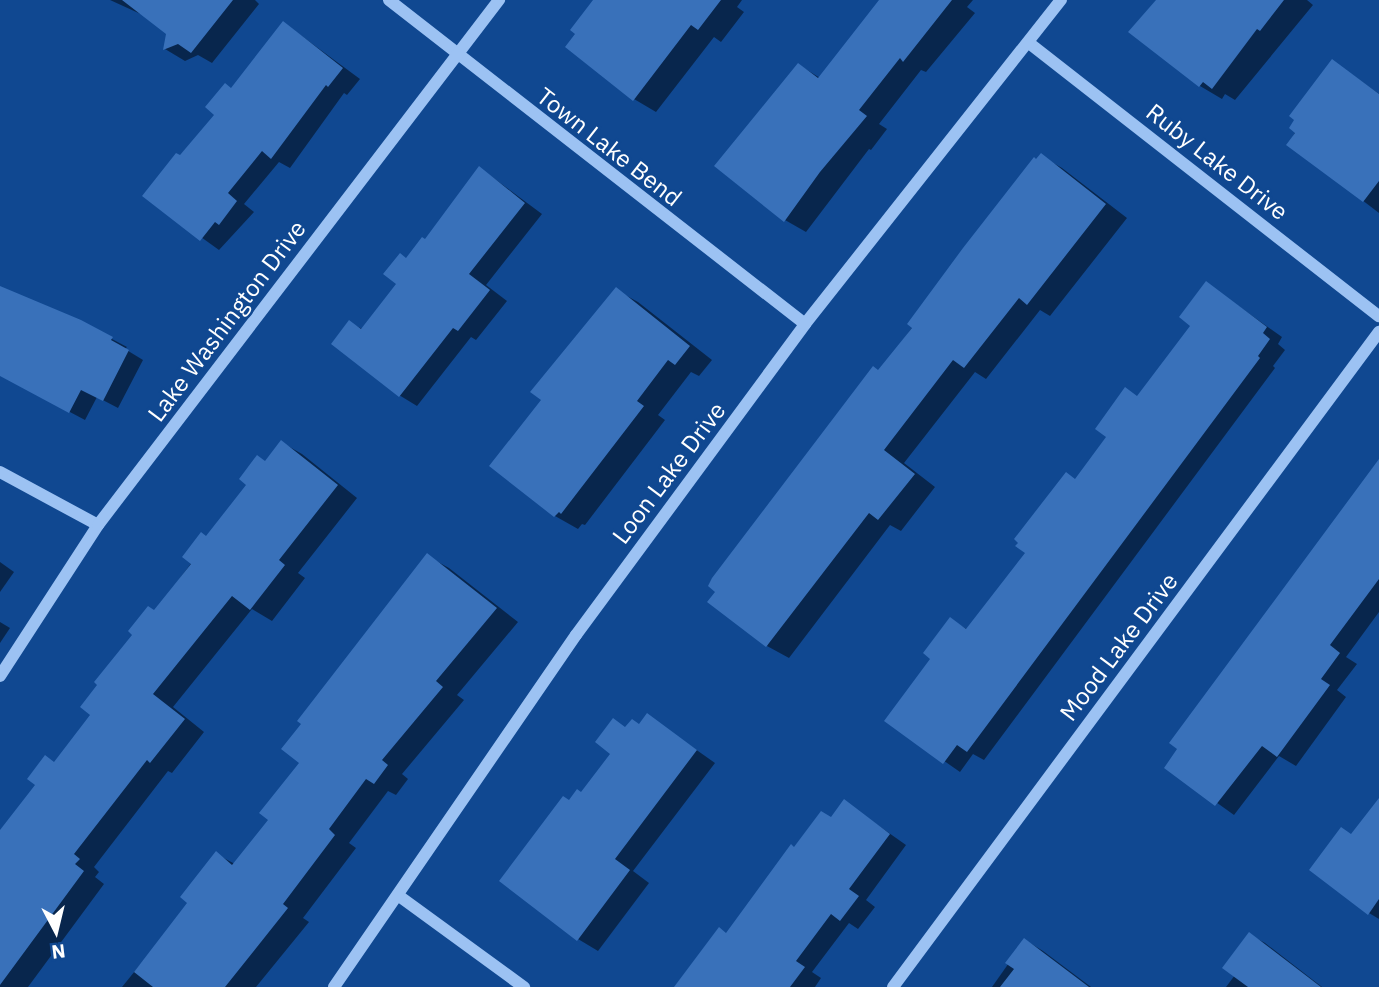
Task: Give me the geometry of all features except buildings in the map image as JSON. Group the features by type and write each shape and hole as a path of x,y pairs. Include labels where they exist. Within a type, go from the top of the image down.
{"street":[{"name":"Town Lake Bend","path":"389,0 456,55 806,324"},
{"name":"Lake Washington Drive","path":"0,676 98,525 499,0"},
{"name":"Loon Lake Drive","path":"334,987 576,635 806,324 1029,43 1060,0"},
{"name":"Ruby Lake Drive","path":"1029,43 1379,316"},
{"name":"Mood Lake Drive","path":"893,987 1379,332"},
{"path":"0,472 98,525"},
{"path":"399,896 524,987"}]}
